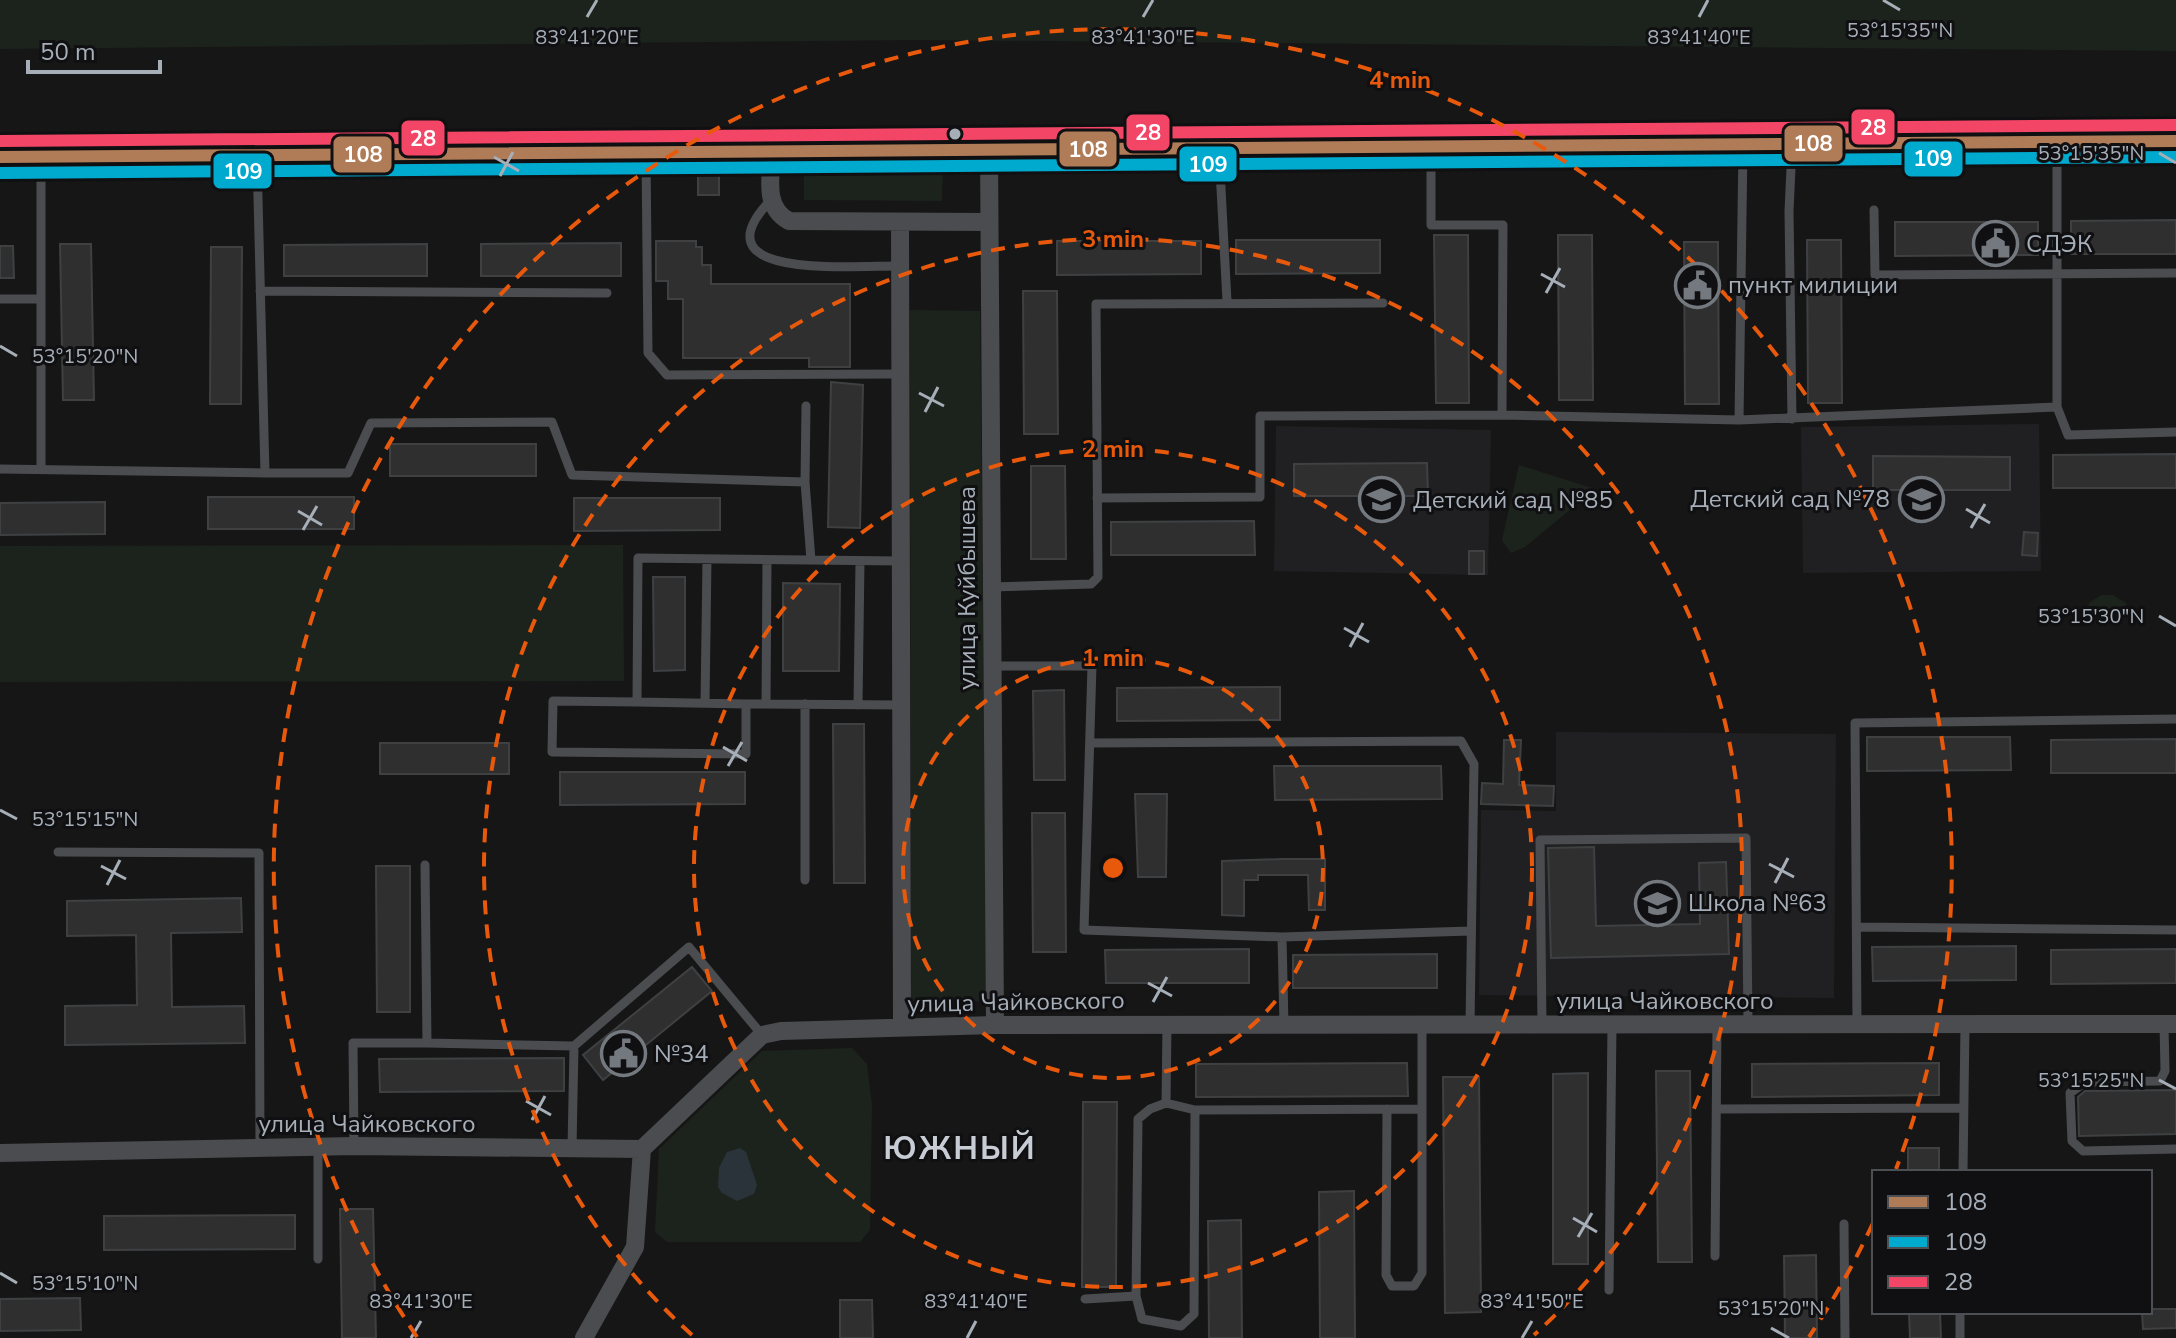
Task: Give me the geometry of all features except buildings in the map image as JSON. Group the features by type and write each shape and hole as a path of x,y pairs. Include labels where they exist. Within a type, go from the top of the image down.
{"main road":[{"path":"0,157 257,158 646,152 2176,141"}],"street":[{"name":"улица Куйбышева","path":"989,150 995,1025"},
{"path":"772,151 770,201 778,215 789,221 988,222"},
{"path":"900,222 902,1027"},
{"name":"улица Чайковского","path":"762,1035 995,1025 2170,1024"},
{"path":"584,1338 635,1247 642,1149 762,1035"},
{"name":"улица Чайковского","path":"0,1153 354,1146 642,1149"}],"lane":[{"path":"2057,141 2057,407 2068,435 2176,432"},
{"path":"1792,143 1789,211 1792,419"},
{"path":"1739,420 1743,144"},
{"path":"1431,146 1431,225 1503,225 1502,415"},
{"path":"1219,148 1227,301"},
{"path":"646,152 648,353 667,375 902,374"},
{"path":"41,157 41,469"},
{"path":"257,158 265,473"},
{"path":"770,201 751,221 748,234 752,247 766,259 785,264 901,266"},
{"path":"1874,210 1875,275 2176,273"},
{"path":"260,291 607,293"},
{"path":"0,299 41,299"},
{"path":"991,587 1091,584 1098,577 1096,304 1227,301 1383,303"},
{"path":"806,406 805,482 811,560"},
{"path":"1097,498 1260,497 1260,416 1502,415 1739,420 2057,407"},
{"path":"0,469 348,473 371,423 552,422 572,475 805,482"},
{"path":"637,702 638,558 901,561"},
{"path":"705,703 707,559"},
{"path":"766,704 767,560"},
{"path":"858,705 860,561"},
{"path":"992,666 1092,666 1084,930 1282,937 1470,931"},
{"path":"746,704 746,754 552,752 553,701 902,705"},
{"path":"805,704 805,880"},
{"path":"1857,1024 1859,927 1855,723 2176,719"},
{"path":"1090,743 1461,741 1474,764 1470,1025"},
{"path":"1542,1025 1540,840 1746,838 1748,1024"},
{"path":"58,852 259,853 260,1148"},
{"path":"425,865 427,1043"},
{"path":"1859,927 2176,930"},
{"path":"1282,937 1284,1025"},
{"path":"354,1146 353,1043 574,1046 689,947 762,1035"},
{"path":"1963,1170 1965,1024"},
{"path":"2170,1024 2165,1071 2160,1081 2085,1082 2070,1093 2072,1141 2083,1151 2176,1149"},
{"path":"1166,1103 1167,1025"},
{"path":"1387,1109 1386,1275 1392,1286 1414,1286 1422,1273 1422,1025"},
{"path":"1609,1290 1612,1025"},
{"path":"1715,1256 1717,1025"},
{"path":"572,1148 574,1046"},
{"path":"1195,1110 1194,1314 1181,1326 1156,1324 1142,1319 1136,1296 1138,1119 1150,1109 1166,1103 1195,1110 1422,1109"},
{"path":"1717,1109 1964,1108"},
{"path":"318,1148 318,1259"},
{"path":"1844,1224 1845,1338"},
{"path":"1085,1299 1136,1296"},
{"path":"1960,1314 1960,1338"}],"shaded area":[{"path":"0,0 2176,0 2176,51 917,40 0,49"},
{"path":"804,166 943,167 942,201 804,200"},
{"path":"910,310 980,311 987,1001 911,1003"},
{"name":"Детский сад №78","path":"2039,424 2041,571 1803,573 1801,427"},
{"name":"Детский сад №85","path":"1276,426 1491,430 1488,575 1274,571"},
{"path":"1519,465 1595,489 1525,547 1511,553 1502,540"},
{"path":"623,545 624,681 0,682 0,546"},
{"path":"2101,595 2113,595 2126,603 2123,614 2088,611 2089,603"},
{"name":"Школа №63","path":"1556,732 1836,734 1834,998 1479,995 1481,810 1556,811"},
{"path":"852,1048 867,1064 872,1105 870,1230 860,1242 667,1242 655,1232 659,1149 762,1051"},
{"path":"740,1148 746,1152 757,1185 754,1194 737,1201 722,1193 718,1187 719,1168 727,1152"}],"transit line":[{"name":"28","path":"0,141 2176,125"},
{"name":"108","path":"0,157 2176,141"},
{"name":"109","path":"0,173 2176,157"}],"place":[{"name":"СДЭК","path":"1995,244"},
{"name":"пункт милиции","path":"1697,285"},
{"name":"Детский сад №78","path":"1921,499"},
{"name":"Детский сад №85","path":"1382,500"},
{"name":"Школа №63","path":"1657,903"},
{"name":"№34","path":"623,1054"}],"district":[{"name":"ЮЖНЫЙ","path":"960,1148"}]}
